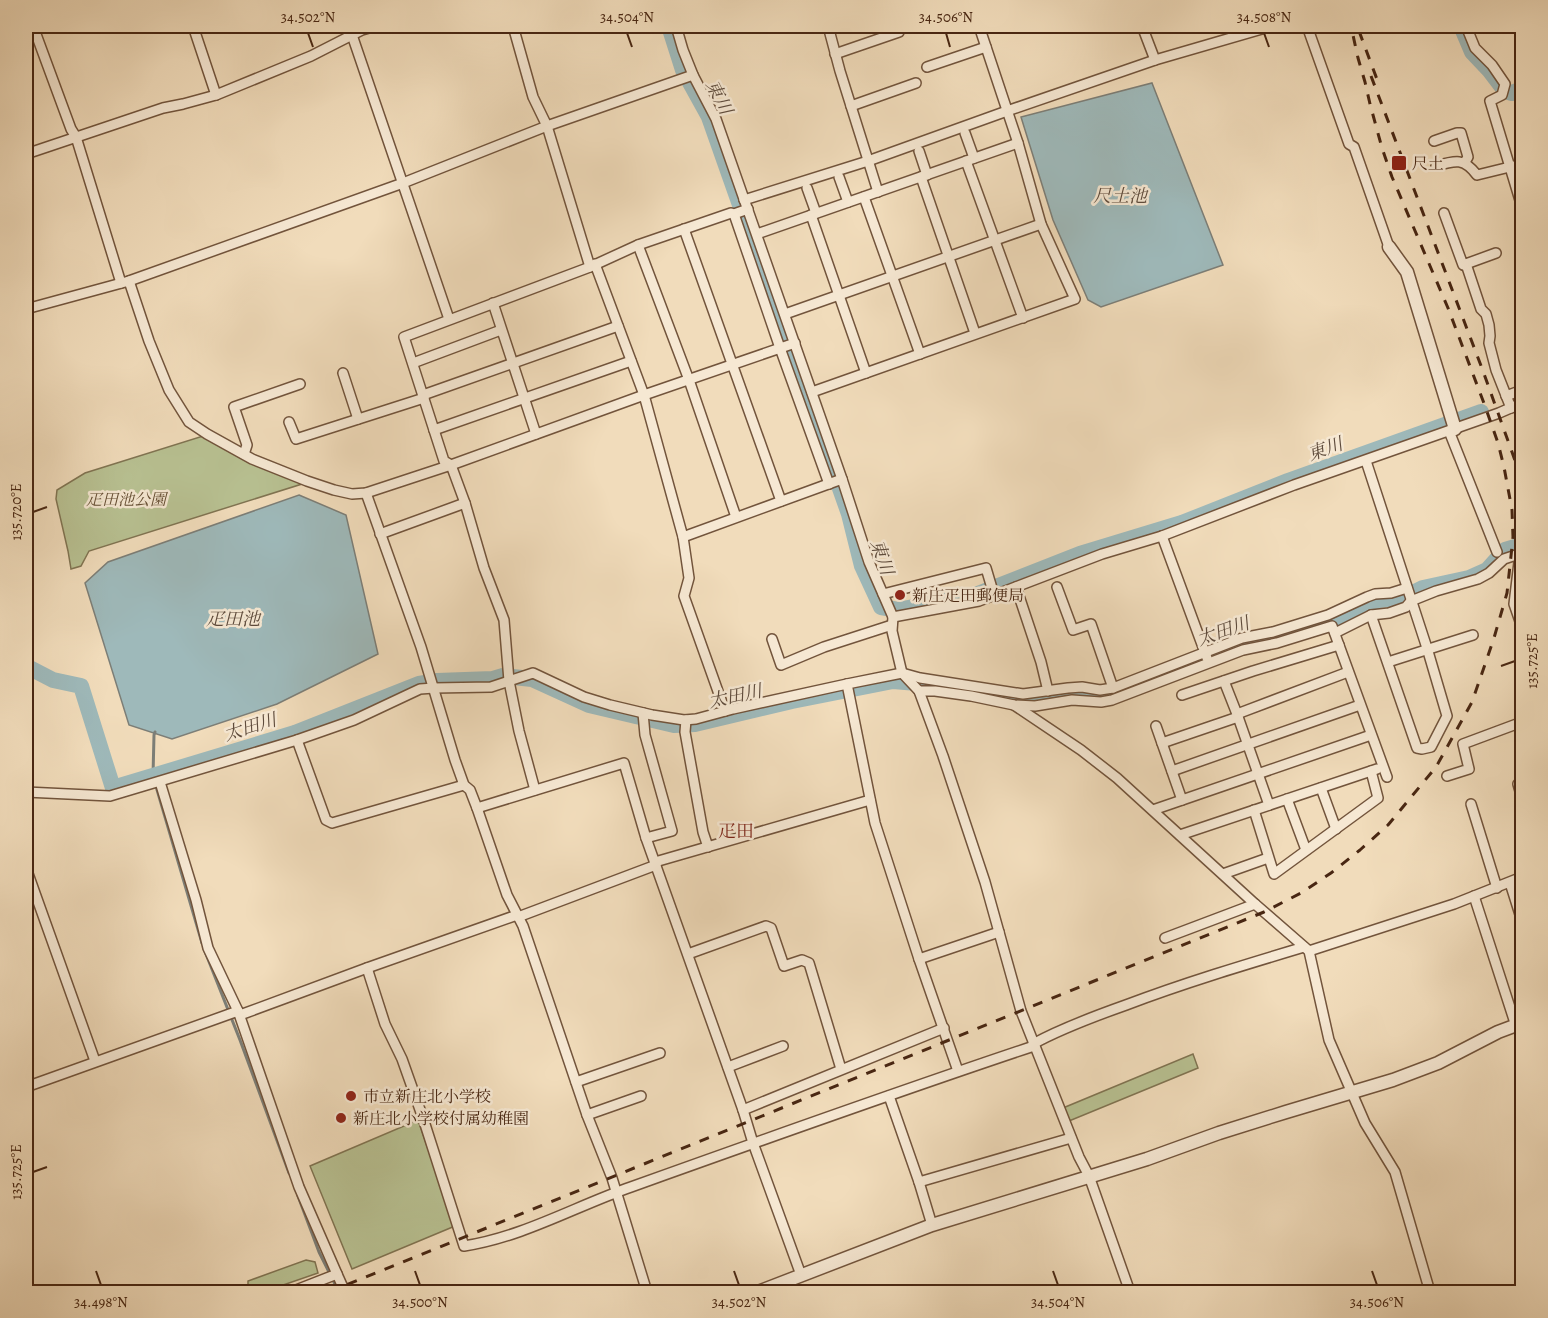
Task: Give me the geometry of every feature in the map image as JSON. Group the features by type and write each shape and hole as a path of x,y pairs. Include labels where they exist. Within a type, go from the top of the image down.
{"street":[{"path":"33,26 76,137 125,282 169,390 189,422 244,454 316,484 352,494 366,493 787,346"},
{"path":"193,26 216,94"},
{"path":"26,154 163,108 216,94 311,56 361,28 376,26"},
{"path":"513,26 533,97 547,126 592,266 644,395 683,537 689,578 684,596 725,711"},
{"path":"676,26 689,76 716,118 741,209 836,482 887,604 902,673 918,691 943,756 986,882 1021,1011 1071,1138 1089,1176 1130,1293"},
{"path":"828,26 878,192"},
{"path":"812,392 1075,299 1041,224 1018,143 979,26"},
{"path":"1142,26 1155,60"},
{"path":"535,790 519,731 509,681 504,620 484,568 451,465 444,461 404,336 592,266 638,245 1007,111 1155,60 1272,26"},
{"path":"1307,26 1349,144 1354,147 1389,247 1407,272 1453,426 1497,552"},
{"path":"1466,26 1475,48 1492,65 1505,84 1502,95 1490,101 1522,207"},
{"path":"835,54 899,32"},
{"path":"352,35 448,319"},
{"path":"927,67 986,47"},
{"path":"26,309 125,282 403,183 547,126 689,76"},
{"path":"851,106 916,83"},
{"path":"965,133 970,160 995,240 1023,318"},
{"path":"1434,141 1461,133 1468,157 1465,162"},
{"path":"757,234 1018,143"},
{"path":"919,151 924,176 975,333"},
{"path":"1436,166 1457,161 1465,162 1478,175 1522,164"},
{"path":"839,177 848,202"},
{"path":"807,188 838,296 866,373"},
{"path":"864,197 920,354"},
{"path":"741,209 757,234 785,314 787,346 812,392 836,482"},
{"path":"1444,213 1463,265 1496,254"},
{"path":"785,314 1041,224"},
{"path":"684,229 781,501"},
{"path":"638,245 689,380 736,517"},
{"path":"1466,264 1481,309 1486,314 1489,343 1496,370 1511,408"},
{"path":"493,303 536,434"},
{"path":"289,422 296,439 618,326"},
{"path":"413,363 501,330"},
{"path":"434,430 631,361"},
{"path":"343,373 358,419"},
{"path":"244,454 247,445 234,407 300,384"},
{"path":"1506,396 1522,390"},
{"path":"772,639 782,665 892,621 979,602 1102,554 1162,536 1294,485 1366,461 1453,426 1522,403"},
{"path":"1366,461 1447,716 1431,747 1417,748 1371,615"},
{"path":"683,537 836,482"},
{"path":"366,493 391,559 434,688 455,760 464,785 470,790 477,808 507,895 523,926 587,1115 612,1178 647,1293"},
{"path":"380,534 465,503"},
{"path":"1162,536 1209,663"},
{"path":"1335,633 1371,615 1389,613 1436,591 1478,579 1489,573 1504,559 1521,553 1514,604 1522,627"},
{"path":"883,594 986,568 994,596"},
{"path":"1016,587 1041,662 1048,691"},
{"path":"1057,587 1073,630 1091,624 1113,688"},
{"path":"26,792 111,796 297,740 354,720 420,689 491,687 533,673 584,697 610,705 687,720 902,673 1008,693 1023,694 1082,687 1100,690 1113,688 1242,639 1274,632 1328,615 1375,594 1391,593 1407,588"},
{"path":"918,691 971,696 1014,705 1035,706 1072,700 1101,702 1112,700 1243,650 1277,643 1332,626 1387,777"},
{"path":"1388,662 1473,635"},
{"path":"1182,695 1339,645"},
{"path":"1162,743 1348,672"},
{"path":"1224,681 1269,805"},
{"path":"847,684 875,823 958,1071"},
{"path":"1014,705 1081,750 1117,778 1306,949 1329,1040 1365,1122 1395,1172 1430,1293"},
{"path":"1172,771 1360,705"},
{"path":"643,713 645,735 672,831 646,838"},
{"path":"687,720 686,732 708,847"},
{"path":"1447,776 1469,769 1463,744 1522,722"},
{"path":"1156,726 1182,800"},
{"path":"1153,810 1371,735"},
{"path":"297,740 326,820 332,823 464,785"},
{"path":"477,808 624,763 646,838 801,1275"},
{"path":"1180,835 1383,767"},
{"path":"1254,810 1274,874 1378,798 1371,771"},
{"path":"160,782 196,900 208,948 239,1013 299,1187 345,1293"},
{"path":"1518,784 1522,798"},
{"path":"1321,788 1336,829"},
{"path":"1287,799 1306,850"},
{"path":"26,1087 95,1061 518,916 655,864 870,800"},
{"path":"1471,804 1497,888"},
{"path":"1223,874 1268,858"},
{"path":"26,868 95,1061"},
{"path":"367,968 385,1024 402,1059 424,1121 464,1246 538,1225 615,1192 1034,1045 1046,1037 1099,1015 1172,988 1474,896 1522,877"},
{"path":"1510,883 1522,921"},
{"path":"758,1293 932,1225 1393,1080 1438,1063 1498,1032 1519,1024 1474,896"},
{"path":"1165,938 1255,904"},
{"path":"688,954 766,926 771,928 784,966 802,960 809,963 841,1069"},
{"path":"919,959 999,932"},
{"path":"743,1110 944,1028"},
{"path":"728,1067 783,1046"},
{"path":"576,1082 660,1053"},
{"path":"587,1115 641,1096"},
{"path":"889,1096 932,1225"},
{"path":"919,1182 1071,1138"},
{"path":"291,1293 337,1274"}],"green space":[{"name":"疋田池公園","path":"203,436 302,484 89,551 81,566 71,569 56,499 57,490 85,473"},
{"path":"1522,492 1522,539 1518,540 1516,494"},
{"path":"1193,1054 1198,1068 1069,1121 1063,1108"},
{"path":"418,1120 455,1226 352,1269 310,1166"},
{"path":"306,1260 315,1262 318,1273 263,1292 248,1292 248,1281"}],"water":[{"name":"尺土池","path":"1152,83 1223,265 1101,307 1088,300 1053,220 1021,117"},
{"name":"疋田池","path":"299,495 346,515 378,654 277,704 172,739 129,725 85,583 108,562"}],"waterway":[{"name":"東川","path":"669,26 683,70 709,117 849,514 862,566 881,607 898,610 978,594 1080,554 1182,523 1288,481 1481,412"},
{"path":"1461,26 1472,52 1505,91 1512,93 1522,89"},
{"name":"東川","path":"1512,400 1522,396"},
{"name":"太田川","path":"26,666 53,680 81,686 113,788 295,733 419,684 437,681 493,679 503,676 532,679 589,705 674,725 695,724 792,701 893,681 929,684 1007,698 1109,695 1209,655 1329,621 1379,600 1403,598 1423,588 1469,578 1487,570 1505,550 1522,545"},
{"path":"155,732 153,776 202,943"},
{"path":"204,949 289,1173"},
{"path":"298,1196 319,1252 339,1292"}],"railway":[{"path":"329,1292 1264,912 1301,893 1360,850 1388,825 1436,767 1472,702 1494,638 1507,593 1513,537 1512,510 1498,443 1485,406 1448,308 1392,177 1382,148 1351,26"},
{"path":"1359,31 1378,82"},
{"path":"1371,76 1522,480"}],"place":[{"name":"尺土","path":"1399,163"},
{"name":"新庄疋田郵便局","path":"900,595"},
{"name":"市立新庄北小学校","path":"351,1096"},
{"name":"新庄北小学校付属幼稚園","path":"341,1118"}],"district":[{"name":"疋田","path":"736,831"}]}
